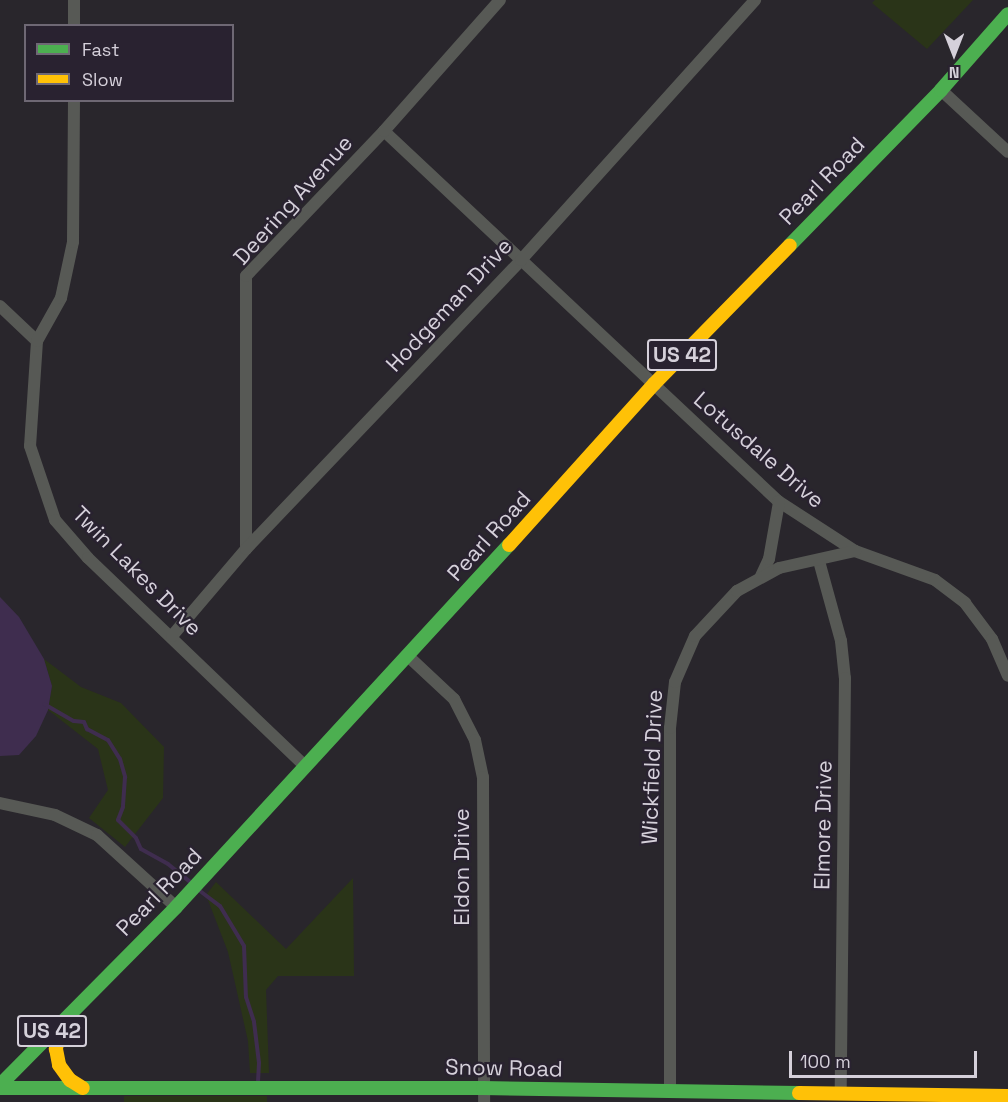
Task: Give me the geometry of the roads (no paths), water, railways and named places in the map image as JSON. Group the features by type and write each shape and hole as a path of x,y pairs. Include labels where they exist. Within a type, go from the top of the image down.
{"main road":[{"name":"Pearl Road","path":"0,1086 176,907 304,765 409,657 654,384 941,90 1008,14"},
{"path":"63,1020 56,1049 59,1065 70,1080 83,1088"},
{"name":"Snow Road","path":"0,1086 270,1089 484,1095 841,1092 941,1099 1008,1096"}],"street":[{"path":"74,0 74,24"},
{"name":"Deering Avenue","path":"246,549 246,276 384,131 500,0"},
{"name":"Hodgeman Drive","path":"172,636 246,549 521,260 755,0"},
{"path":"941,90 1008,152"},
{"path":"0,306 37,341 61,298 73,242 74,102"},
{"name":"Lotusdale Drive","path":"384,131 779,502 855,551 934,579 965,603 992,639 1008,676"},
{"name":"Twin Lakes Drive","path":"37,341 30,446 55,520 88,558 172,636 304,765"},
{"path":"762,576 769,559 779,502"},
{"name":"Wickfield Drive","path":"670,1092 670,728 675,682 695,636 737,591 779,568 819,561 855,551"},
{"name":"Elmore Drive","path":"819,561 841,641 845,678 841,1092"},
{"name":"Eldon Drive","path":"409,657 454,699 475,740 483,777 484,1095"},
{"path":"0,803 55,814 97,835 176,907"}],"waterway":[{"path":"44,704 74,721 84,722 87,729 108,740 120,759 125,777 123,807 118,820 136,838 141,849 168,864 190,882"},
{"path":"200,891 220,906 244,946 246,997 254,1022 259,1063 258,1081"}]}
